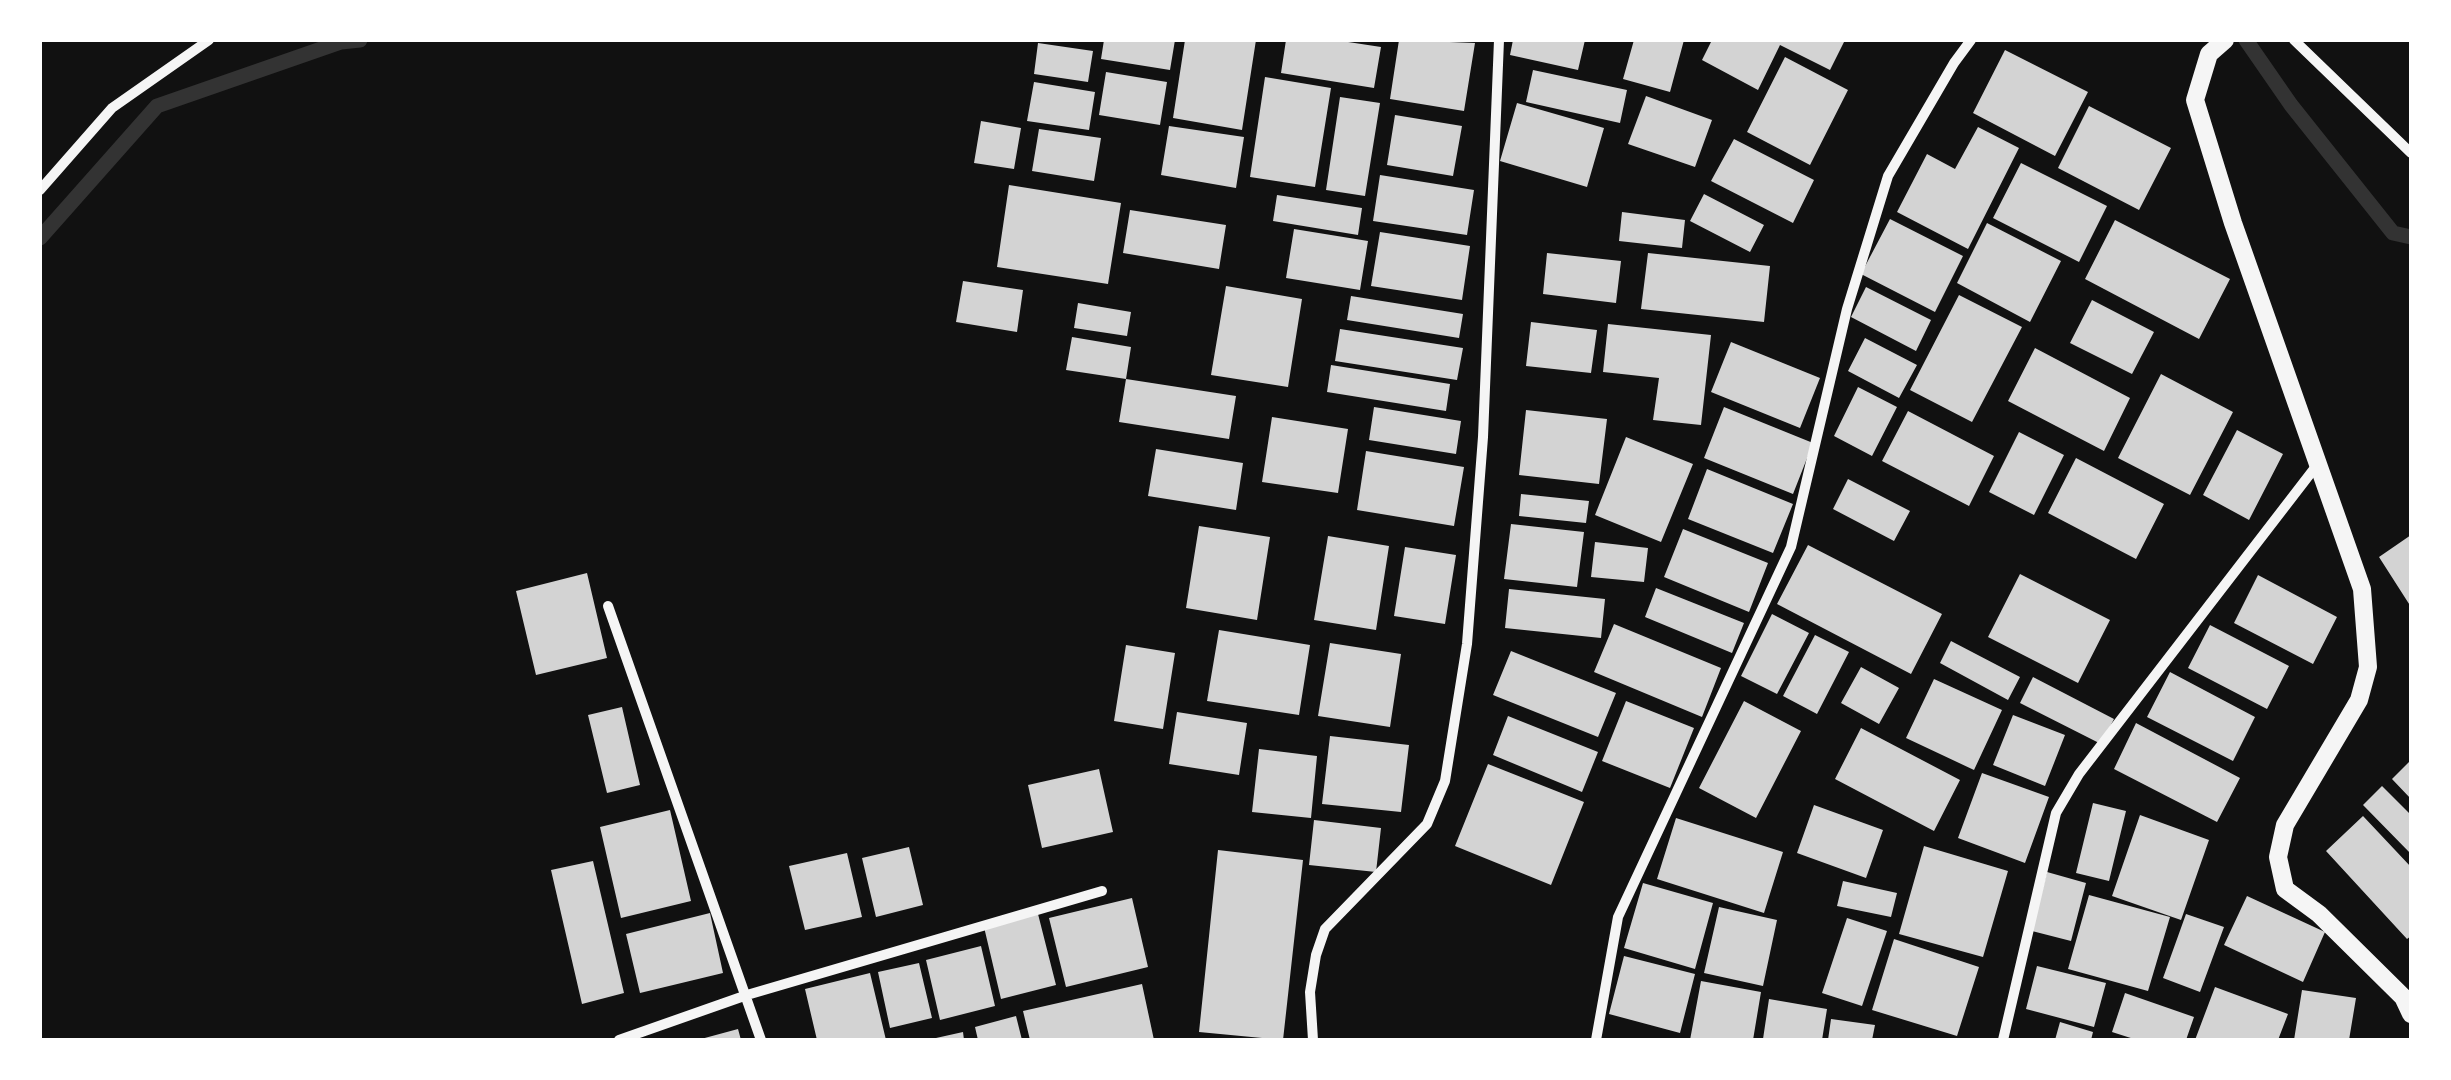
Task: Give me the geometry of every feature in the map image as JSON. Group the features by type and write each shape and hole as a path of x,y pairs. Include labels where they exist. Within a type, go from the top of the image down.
{"street":[{"path":"40,190 112,108 209,40"},
{"path":"1313,1040 1310,992 1325,928 1427,824 1445,781 1467,644 1483,437 1499,40"},
{"path":"1596,1040 1618,917 1791,547 1847,309 1888,176 1971,40"},
{"path":"2225,40 2210,54 2195,100 2233,224 2362,589 2368,667 2359,700 2286,825 2278,857 2285,889 2320,914 2403,997 2411,1014"},
{"path":"2294,40 2411,152"},
{"path":"2003,1040 2056,813 2080,774 2316,465"},
{"path":"608,606 761,1040"},
{"path":"618,1040 747,994 1102,891"}],"building":[{"path":"1104,40 1175,40 1170,70 1101,59"},
{"path":"1185,40 1256,40 1242,130 1173,118"},
{"path":"1286,40 1335,40 1381,47 1374,88 1281,73"},
{"path":"1399,40 1475,43 1464,111 1390,99"},
{"path":"1513,40 1585,40 1578,70 1510,55"},
{"path":"1634,40 1684,40 1670,92 1623,79"},
{"path":"1712,40 1845,40 1830,70 1780,45 1758,90 1702,60"},
{"path":"1038,43 1093,51 1088,82 1034,74"},
{"path":"2005,50 2088,92 2055,156 1973,113"},
{"path":"1785,57 1848,90 1810,165 1747,132"},
{"path":"1533,70 1627,90 1620,123 1526,102"},
{"path":"1106,72 1167,82 1160,125 1099,115"},
{"path":"1265,77 1331,88 1315,187 1250,177"},
{"path":"1034,82 1095,92 1089,130 1027,121"},
{"path":"1646,96 1712,120 1695,167 1628,144"},
{"path":"1340,97 1380,103 1365,196 1326,190"},
{"path":"1517,103 1604,128 1587,187 1500,161"},
{"path":"2089,106 2171,148 2139,210 2058,168"},
{"path":"1395,115 1462,126 1453,176 1387,165"},
{"path":"981,121 1021,128 1014,169 974,163"},
{"path":"1169,126 1244,137 1236,188 1161,175"},
{"path":"1978,127 2019,148 1968,249 1897,212 1927,154 1955,169"},
{"path":"1039,129 1101,138 1094,181 1032,171"},
{"path":"1734,139 1814,180 1793,223 1711,181"},
{"path":"2021,163 2107,206 2079,262 1993,218"},
{"path":"1380,175 1474,190 1467,235 1373,221"},
{"path":"1009,185 1121,203 1108,284 997,267"},
{"path":"1704,194 1764,225 1750,252 1690,221"},
{"path":"1277,195 1362,208 1358,235 1273,221"},
{"path":"1130,210 1226,225 1219,269 1123,253"},
{"path":"1622,212 1685,220 1682,248 1619,241"},
{"path":"1890,219 1963,256 1935,312 1861,274"},
{"path":"2115,220 2230,279 2199,339 2085,279"},
{"path":"1987,223 2061,261 2030,322 1957,283"},
{"path":"1294,229 1368,241 1360,290 1286,278"},
{"path":"1380,232 1470,246 1462,300 1371,286"},
{"path":"1547,253 1621,261 1616,303 1543,294"},
{"path":"1648,253 1770,266 1764,322 1641,309"},
{"path":"963,281 1023,290 1017,332 956,322"},
{"path":"1226,286 1302,299 1288,387 1211,375"},
{"path":"1866,287 1931,320 1916,351 1851,317"},
{"path":"1959,295 2022,327 1972,422 1910,390"},
{"path":"1351,296 1463,314 1459,338 1347,320"},
{"path":"2092,300 2154,332 2132,374 2070,343"},
{"path":"1078,303 1131,312 1127,336 1074,328"},
{"path":"1531,322 1597,330 1591,373 1526,366"},
{"path":"1608,324 1711,335 1701,425 1653,420 1659,378 1603,372"},
{"path":"1340,329 1463,348 1457,380 1335,361"},
{"path":"1072,337 1131,347 1126,379 1066,370"},
{"path":"1865,338 1917,365 1899,398 1848,371"},
{"path":"1731,342 1820,378 1800,428 1711,392"},
{"path":"2035,348 2130,398 2104,451 2008,401"},
{"path":"1331,365 1450,384 1446,411 1327,392"},
{"path":"2161,374 2233,412 2190,495 2118,458"},
{"path":"1126,379 1236,396 1229,439 1119,422"},
{"path":"1858,387 1897,407 1872,456 1834,436"},
{"path":"1374,407 1461,421 1456,454 1369,440"},
{"path":"1724,407 1813,443 1793,494 1704,458"},
{"path":"1526,410 1607,419 1599,484 1519,475"},
{"path":"1908,411 1994,456 1969,506 1882,461"},
{"path":"1272,417 1348,429 1338,493 1262,482"},
{"path":"2237,430 2283,454 2249,520 2203,495"},
{"path":"2019,432 2064,455 2034,515 1989,492"},
{"path":"1626,437 1693,464 1661,542 1595,515"},
{"path":"1156,449 1243,463 1236,510 1148,496"},
{"path":"1366,451 1464,467 1454,526 1357,510"},
{"path":"2076,458 2164,504 2136,559 2048,513"},
{"path":"1707,469 1793,504 1773,553 1688,519"},
{"path":"1848,479 1910,511 1894,541 1833,509"},
{"path":"1521,494 1589,501 1586,523 1519,516"},
{"path":"1511,524 1584,532 1577,587 1504,579"},
{"path":"1199,526 1270,537 1257,620 1186,608"},
{"path":"1683,529 1768,563 1749,612 1664,577"},
{"path":"2411,535 2411,607 2379,557"},
{"path":"1328,536 1389,546 1376,630 1314,620"},
{"path":"1595,542 1648,548 1644,582 1591,577"},
{"path":"1808,545 1942,614 1911,674 1777,604"},
{"path":"1405,547 1456,555 1445,624 1394,616"},
{"path":"587,573 607,658 536,675 516,591"},
{"path":"2020,574 2110,620 2078,683 1988,637"},
{"path":"2258,575 2337,617 2313,664 2234,623"},
{"path":"1656,588 1744,623 1732,653 1645,617"},
{"path":"1509,589 1605,599 1601,638 1505,628"},
{"path":"1772,614 1809,633 1777,694 1741,676"},
{"path":"1614,624 1721,668 1702,717 1594,672"},
{"path":"2210,625 2289,666 2267,709 2188,668"},
{"path":"1219,630 1310,645 1299,715 1207,701"},
{"path":"1815,635 1849,652 1817,714 1783,696"},
{"path":"1951,641 2020,677 2008,700 1940,663"},
{"path":"1330,643 1401,654 1390,727 1318,716"},
{"path":"1126,645 1175,653 1163,729 1114,721"},
{"path":"1511,651 1616,693 1598,737 1493,695"},
{"path":"1861,667 1899,688 1879,724 1841,703"},
{"path":"2170,672 2255,717 2233,761 2147,717"},
{"path":"2033,677 2114,719 2101,744 2020,703"},
{"path":"1934,679 2002,710 1974,770 1906,738"},
{"path":"1626,701 1694,728 1670,788 1602,761"},
{"path":"1744,701 1801,731 1756,818 1699,788"},
{"path":"622,707 640,785 607,793 588,715"},
{"path":"1177,712 1247,723 1239,775 1169,764"},
{"path":"2013,715 2065,735 2045,786 1993,765"},
{"path":"1508,716 1598,752 1582,792 1493,755"},
{"path":"2136,723 2240,778 2217,822 2114,769"},
{"path":"1861,728 1960,780 1934,831 1835,779"},
{"path":"1330,736 1409,745 1401,812 1322,804"},
{"path":"1259,749 1317,756 1311,818 1252,812"},
{"path":"2411,760 2411,799 2392,779"},
{"path":"1488,764 1584,802 1551,885 1455,846"},
{"path":"1099,769 1113,832 1042,848 1028,785"},
{"path":"1982,773 2049,797 2025,863 1958,838"},
{"path":"2382,786 2411,815 2411,854 2363,805"},
{"path":"2093,803 2126,811 2109,881 2076,873"},
{"path":"1814,805 1883,830 1866,878 1797,853"},
{"path":"670,810 691,901 621,918 600,827"},
{"path":"2140,815 2209,840 2181,920 2112,896"},
{"path":"2363,816 2411,867 2411,936 2407,939 2326,851"},
{"path":"1676,818 1783,852 1764,913 1657,879"},
{"path":"1314,820 1381,828 1376,872 1309,865"},
{"path":"1924,846 2008,871 1983,957 1899,934"},
{"path":"909,847 923,905 876,917 862,858"},
{"path":"1218,850 1303,860 1283,1040 1199,1032"},
{"path":"847,853 862,917 805,930 789,866"},
{"path":"593,861 624,993 582,1004 551,870"},
{"path":"2047,872 2086,883 2071,941 2032,931"},
{"path":"1843,881 1897,893 1891,917 1837,906"},
{"path":"1643,883 1713,903 1695,969 1624,948"},
{"path":"2089,895 2170,917 2148,991 2068,969"},
{"path":"2247,896 2325,932 2303,982 2224,945"},
{"path":"1132,898 1148,967 1066,987 1049,918"},
{"path":"1719,907 1777,920 1763,986 1704,973"},
{"path":"710,913 723,973 640,993 626,934"},
{"path":"1038,914 1056,985 1001,999 984,927"},
{"path":"2186,914 2224,927 2200,992 2163,978"},
{"path":"1847,918 1887,931 1862,1006 1822,993"},
{"path":"1894,939 1979,967 1957,1036 1872,1010"},
{"path":"981,946 995,1006 940,1020 926,960"},
{"path":"1624,956 1695,974 1680,1033 1609,1014"},
{"path":"919,963 932,1018 890,1028 878,972"},
{"path":"2037,966 2106,983 2094,1027 2026,1009"},
{"path":"870,973 886,1040 817,1040 805,989"},
{"path":"1701,981 1761,992 1753,1040 1690,1040"},
{"path":"1142,984 1154,1040 1030,1040 1023,1011"},
{"path":"2215,987 2288,1014 2278,1040 2195,1040"},
{"path":"2302,990 2356,998 2349,1040 2294,1040"},
{"path":"2125,993 2194,1017 2186,1040 2137,1040 2112,1032"},
{"path":"1769,999 1827,1009 1822,1040 1763,1039"},
{"path":"1016,1016 1022,1040 978,1040 975,1027"},
{"path":"1831,1019 1875,1025 1872,1040 1828,1040"},
{"path":"2060,1022 2093,1032 2091,1040 2055,1040"},
{"path":"738,1029 741,1040 701,1040 701,1039"},
{"path":"963,1032 964,1040 936,1040 936,1038"}],"waterway":[{"path":"40,238 157,106 341,42 360,40"},
{"path":"2246,40 2291,105 2393,233 2411,237"}]}
